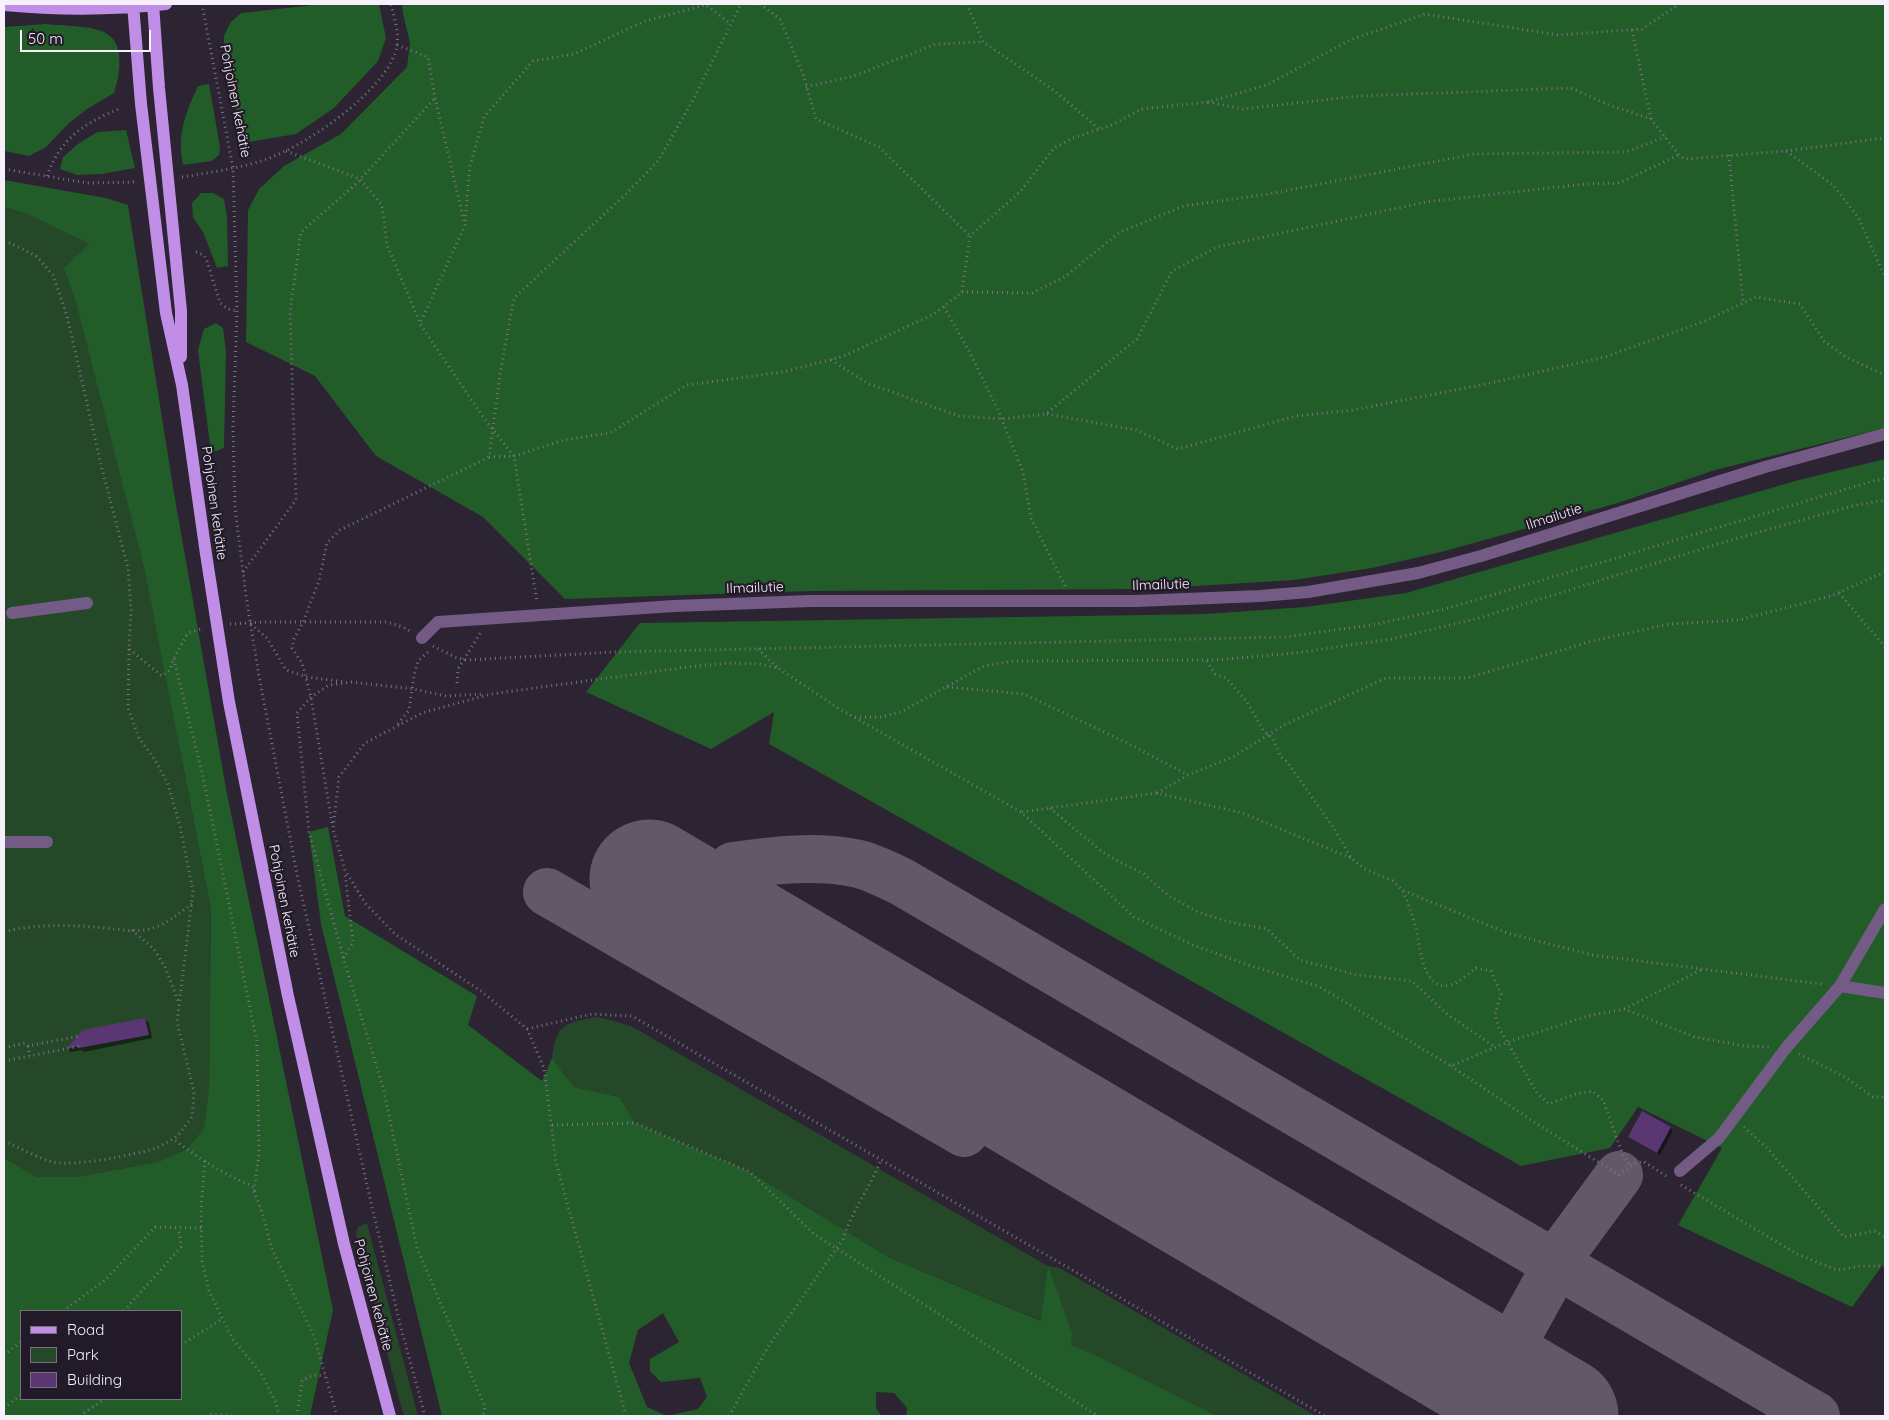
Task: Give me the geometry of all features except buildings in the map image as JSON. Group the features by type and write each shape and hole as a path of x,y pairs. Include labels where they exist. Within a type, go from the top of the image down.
{"main road":[{"path":"4,6 73,10 158,4"},
{"name":"Pohjoinen kehätie","path":"158,4 159,88 181,311 182,385"},
{"name":"Pohjoinen kehätie","path":"133,6 141,104 166,313 182,385 229,702 288,996 344,1244 390,1416"}],"street":[{"name":"Ilmailutie","path":"422,638 438,622 674,606 811,601 1136,601 1279,595 1348,586 1418,573 1481,556 1774,464 1885,434"},
{"path":"12,613 87,603"},
{"path":"4,842 47,842"},
{"path":"1680,1171 1720,1138 1786,1048 1840,986 1885,908"},
{"path":"1840,986 1885,993"}],"path":[{"name":"Pohjoinen kehätie","path":"202,4 233,168 237,311 234,508 259,676 298,880 400,1324 425,1416"},
{"path":"182,177 233,168 286,151 321,130 365,94 388,68 394,56 397,45 396,26 391,4"},
{"path":"489,457 501,368 514,298 658,161 693,100 741,4"},
{"path":"760,4 780,19 816,119 880,147 970,236"},
{"path":"967,4 983,42 1055,91 1099,129"},
{"path":"962,292 970,236 1020,192 1054,148 1073,138 1112,125 1142,108 1208,102 1267,85 1350,40 1424,14 1558,36 1642,29 1675,8 1676,4"},
{"path":"420,324 465,225 470,166 484,118 533,61 574,54 645,21 706,5 731,24"},
{"path":"1632,30 1651,119 1679,155 1685,159 1786,151 1885,138"},
{"path":"806,87 854,76 936,44 983,42"},
{"path":"397,45 428,57 435,98 465,225"},
{"path":"1208,102 1243,109 1359,96 1571,88 1609,105 1651,119"},
{"path":"243,572 296,500 290,312 301,232 360,179 435,98"},
{"path":"47,176 52,161 71,136 99,117 121,108"},
{"path":"343,958 353,943 345,870 333,829 312,697 302,662 292,648 294,639 303,622 319,581 327,543 340,530 489,457 514,456 564,440 610,433 687,386 783,372 844,356 934,314 962,292 1032,293 1066,276 1120,232 1184,206 1269,194 1474,154 1626,152 1665,137"},
{"path":"286,151 360,179 382,204 387,245 420,324 514,456 538,616"},
{"path":"1786,151 1833,185 1848,204 1858,217 1885,277"},
{"path":"1046,414 1137,339 1172,271 1217,247 1426,202 1585,184 1619,183 1679,155"},
{"path":"1729,156 1743,303"},
{"path":"4,169 87,183 138,182"},
{"path":"4,242 36,256 53,275 66,316 102,469 128,568 131,610 128,708 139,738 155,760 168,784 180,826 193,891 177,1022 194,1092 192,1117 179,1134 156,1148 102,1160 74,1163 49,1160 4,1140"},
{"path":"196,252 204,255 207,261 220,303 228,309 237,311"},
{"path":"830,360 867,383 959,416 1002,419 1046,414 1136,430 1178,449 1296,416 1353,410 1486,384 1604,356 1705,321 1756,297 1800,304 1824,341 1846,357 1885,375"},
{"path":"944,307 969,351 1002,419 1023,472 1030,518 1067,590 1067,601"},
{"path":"854,717 881,717 900,712 984,666 1015,661 1206,660 1296,653 1392,639 1479,618 1741,537 1852,506 1885,500"},
{"path":"1157,793 1188,775 1233,756 1284,725 1386,678 1467,678 1592,641 1670,624 1739,620 1831,596 1885,572"},
{"path":"1839,593 1885,646"},
{"path":"457,683 458,669 482,629 483,620"},
{"path":"129,650 162,676 170,670 174,658 188,633 217,625 265,622 386,622"},
{"path":"251,624 267,638 286,670 307,677 413,689 446,696 491,694 728,662 759,664 778,668"},
{"path":"397,726 409,710 418,662 434,646"},
{"path":"758,649 778,668 838,708 1021,812 1134,917 1193,945 1248,965 1320,987 1451,1066 1534,1122 1619,1175 1630,1166 1643,1161 1797,1254 1837,1270 1861,1266 1885,1266"},
{"path":"174,658 204,781 257,1042 259,1153 254,1193"},
{"path":"1206,660 1215,674 1226,678 1247,702 1264,730 1273,739 1281,757 1288,763 1335,830 1351,858"},
{"path":"352,682 329,685 312,697 297,713 309,832 343,958 383,1087 417,1248 485,1407 483,1416"},
{"path":"946,687 1024,694 1127,743 1188,775"},
{"path":"333,829 339,777 365,743 422,713 491,694"},
{"path":"1021,812 1157,793 1242,813 1351,858 1365,869 1393,881 1402,890 1507,934 1592,955 1840,986"},
{"path":"1050,808 1102,851 1144,874 1169,896 1198,912 1229,922 1266,929 1300,960 1357,975 1412,982 1448,1014 1495,1047"},
{"path":"345,870 365,903 395,934 481,991 527,1029 544,1068 556,1162 626,1416"},
{"path":"1402,890 1412,915 1426,972 1435,983 1448,986 1476,968 1491,971 1500,994 1495,1014 1499,1028 1537,1093 1549,1104 1575,1094 1592,1091 1603,1100 1622,1153 1630,1166"},
{"path":"4,932 24,927 56,925 132,930 151,929 166,923 192,904"},
{"path":"132,930 154,949 165,967 180,1004"},
{"path":"1451,1066 1508,1042 1588,1016 1624,1009 1703,969"},
{"path":"1624,1009 1695,1037 1744,1046 1786,1048 1845,1077 1873,1097 1885,1096"},
{"path":"527,1029 592,1014 632,1016 1325,1416"},
{"path":"4,1048 25,1044 28,1046 79,1036"},
{"path":"28,1046 30,1056"},
{"path":"4,1061 80,1046"},
{"path":"1734,1118 1768,1149 1844,1237 1875,1231 1885,1237"},
{"path":"552,1125 635,1123 750,1172 814,1234 1098,1416"},
{"path":"173,1139 234,1179 252,1186 271,1246 314,1336 337,1416"},
{"path":"729,1416 768,1347 843,1239 849,1222 873,1180 881,1160"},
{"path":"205,1161 202,1261 209,1291 232,1338 261,1373 276,1403 279,1416"},
{"path":"1666,1176 1680,1171"},
{"path":"64,1310 104,1281 155,1227 202,1228"},
{"path":"125,1310 181,1247 179,1228"},
{"path":"182,1344 222,1319"},
{"path":"4,1355 20,1343"},
{"path":"296,1416 302,1380 314,1375 325,1376"},
{"path":"4,1408 20,1396"},
{"path":"80,1416 103,1400"},
{"path":"206,1416 210,1414 235,1416"}],"green space":[{"path":"323,4 379,4 386,38 378,61 334,108 296,134 243,143 224,50 224,36 230,23 241,13"},
{"path":"402,4 1885,4 1885,428 1715,470 1618,503 1445,551 1372,568 1294,580 1147,589 811,591 565,599 483,517 376,456 315,376 246,342 248,210 259,189 284,166 341,134 407,67 410,43"},
{"path":"46,24 90,28 104,32 111,37 116,43 120,59 114,93 87,109 69,123 46,147 29,156 4,151 4,27"},
{"path":"209,84 220,147 219,155 212,161 183,165 181,144 183,124 198,86"},
{"path":"126,130 135,168 102,174 77,175 60,169 63,157 78,144 97,132"},
{"path":"4,180 106,198 128,205 174,493 227,794 333,1310 310,1416 4,1416 4,1158 37,1177 76,1177 158,1162 187,1149 204,1128 209,1088 211,910 145,571 76,302 64,268 89,244 27,214 4,207"},
{"path":"201,193 213,193 224,199 227,217 228,266 217,268 203,232 193,218 192,203"},
{"path":"4,207 27,214 89,244 184,773 211,910 209,1088 204,1128 187,1149 158,1162 76,1177 37,1177 4,1158"},
{"path":"216,323 223,328 226,351 224,448 211,453 198,350 204,329"},
{"path":"1885,459 1885,1262 1852,1307 1678,1225 1722,1148 1638,1107 1610,1148 1521,1166 769,744 774,712 711,749 586,692 640,623 1205,614 1305,607 1406,593 1799,480"},
{"path":"328,827 345,916 477,996 468,1025 542,1081 552,1058 574,1087 620,1097 635,1123 750,1172 890,1258 1041,1321 1048,1266 1072,1333 1071,1345 1100,1357 1217,1416 906,1416 907,1408 894,1393 876,1392 876,1408 882,1416 667,1416 442,1416 321,924 309,832","holes":["663,1313 679,1342 650,1359 650,1371 661,1382 700,1378 707,1397 698,1409 667,1416 647,1407 629,1363 638,1330"]},
{"path":"598,1017 631,1026 1048,1266 1060,1268 1316,1416 1217,1416 1100,1357 1070,1345 1048,1268 1042,1321 890,1258 750,1172 635,1123 620,1097 574,1087 552,1058 557,1038 565,1026"},
{"path":"367,1223 418,1416 404,1416 399,1399 356,1233 358,1227"}],"taxiway":[{"path":"703,911 733,866 780,860 812,859 859,864 886,874 1816,1416"},
{"path":"547,892 964,1133"},
{"path":"1494,1378 1567,1246 1619,1175"}],"runway":[{"path":"649,879 1559,1416"}]}
